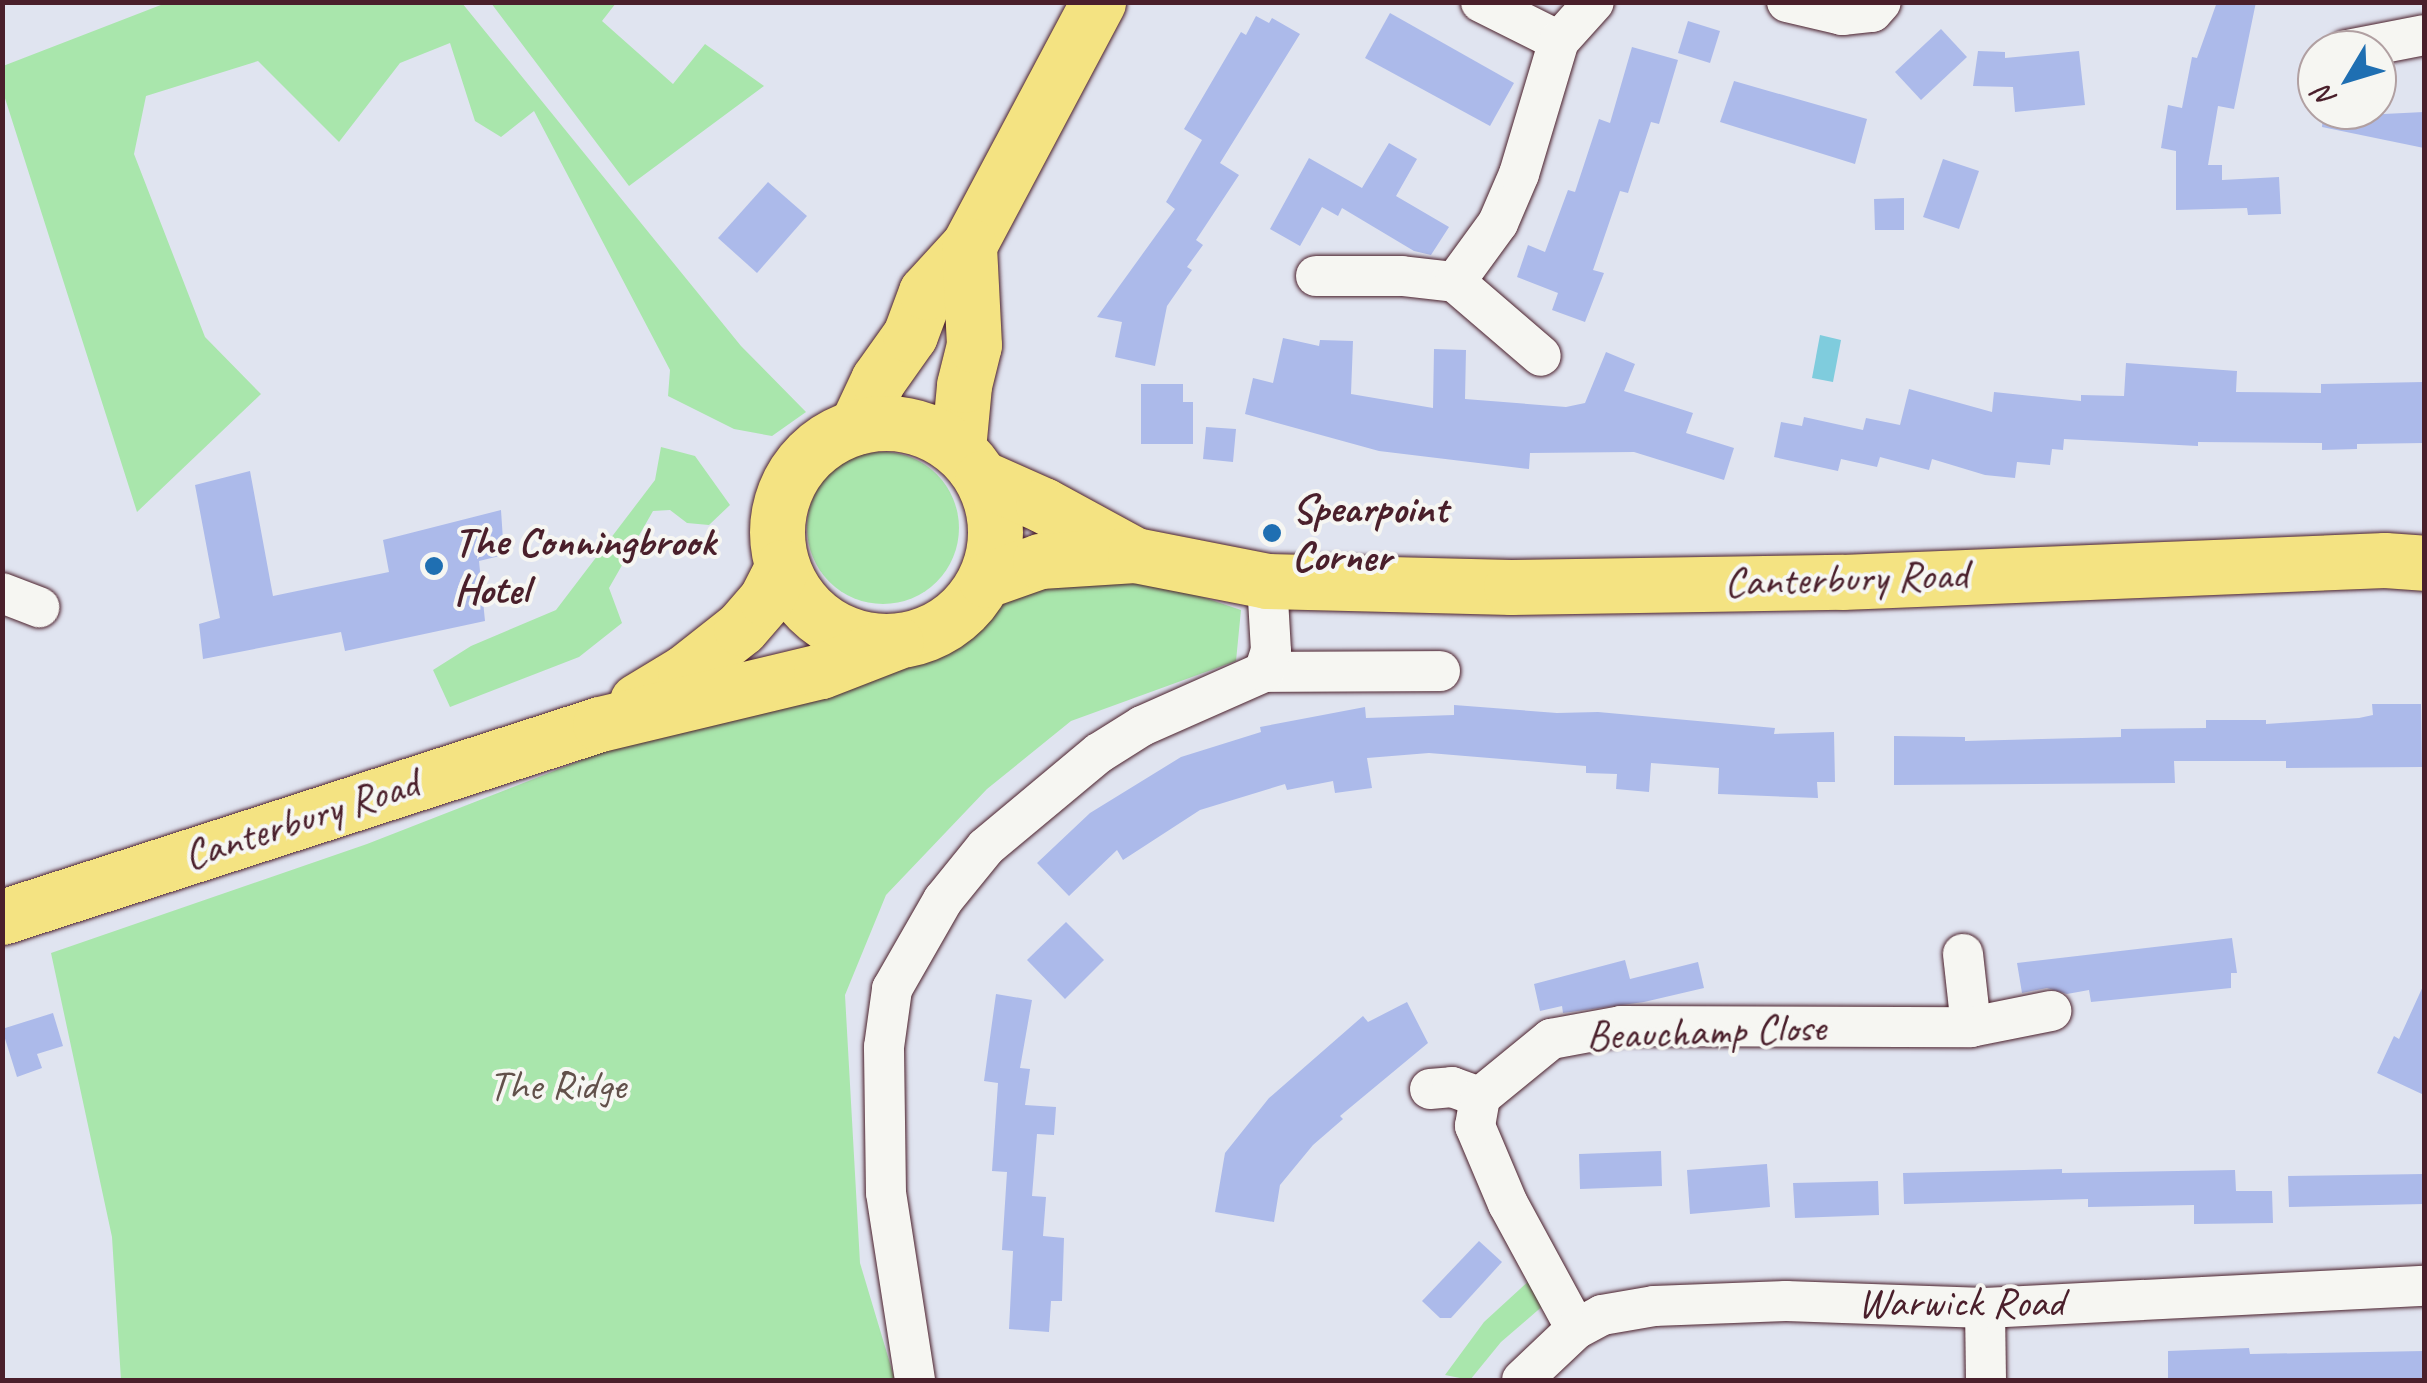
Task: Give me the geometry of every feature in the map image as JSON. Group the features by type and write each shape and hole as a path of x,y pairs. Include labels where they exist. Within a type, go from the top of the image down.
{"main road":[{"path":"856,427 878,380 910,335 926,292 969,245 1098,2"},
{"path":"969,245 974,344 964,385 970,464 994,512 996,546 986,580 964,611 932,633 896,642 860,639 826,625 800,600 782,568 777,538 779,509 789,481 818,447 856,427 892,423 927,430 970,464"},
{"name":"Canterbury Road","path":"970,464 1135,555"},
{"name":"Canterbury Road","path":"986,580 1040,561 1135,555 1267,581 1613,588 2169,566 2385,560 2424,563"},
{"name":"Canterbury Road","path":"600,724 685,672 741,628 766,599 782,568"},
{"name":"Canterbury Road","path":"2,917 600,724 821,671 896,642"}],"street":[{"path":"1481,2 1559,41"},
{"path":"1456,282 1501,218 1559,41 1594,2"},
{"path":"1787,2 1842,15 1872,12 1881,2"},
{"path":"2397,41 2424,36"},
{"path":"1316,276 1402,276 1456,282 1541,356"},
{"path":"1264,672 1272,651 1267,581"},
{"path":"914,1380 886,1194 884,1047 892,989 916,940 986,846 1142,726 1264,672 1440,671"},
{"path":"1963,954 1970,1027"},
{"name":"Beauchamp Close","path":"1480,1097 1551,1039 1621,1026 1970,1027 2051,1011"},
{"path":"1430,1089 1452,1088 1480,1097 1475,1126 1508,1204 1576,1329"},
{"name":"Warwick Road","path":"1522,1380 1576,1329 1602,1315 1654,1306 1786,1301 1985,1308 2424,1286"},
{"path":"1985,1308 1986,1380"}],"green space":[{"path":"166,3 462,3 741,346 806,412 772,436 734,429 668,396 670,370 534,111 501,137 475,121 450,43 400,63 339,142 258,61 146,96 134,154 205,337 261,394 137,512 3,92 3,66"},
{"path":"491,3 616,3 602,21 673,84 705,44 764,86 629,186"},
{"path":"661,447 695,456 730,505 709,525 687,523 670,510 653,511 609,588 622,623 579,657 450,707 433,670 471,646 556,610 655,480"},
{"path":"883,452 912,458 936,475 953,499 959,528 953,557 936,581 912,598 883,604 854,598 830,581 813,557 807,528 813,499 830,475 854,458"},
{"name":"The Ridge","path":"1140,576 1241,610 1236,661 1071,721 987,789 886,895 845,995 860,1263 895,1380 121,1380 112,1237 51,953 367,844 618,746 805,702 958,636 1021,579"},
{"path":"1531,1279 1545,1304 1501,1342 1470,1380 1445,1375 1484,1322"}],"water":[{"path":"1820,335 1841,340 1833,382 1812,378"}],"building":[{"path":"2217,2 2256,2 2234,109 2218,106 2208,165 2222,165 2222,180 2279,177 2281,214 2248,215 2247,208 2176,210 2176,151 2161,148 2168,105 2182,108 2192,57 2197,58"},
{"path":"1390,13 1514,83 1490,126 1365,58"},
{"path":"1256,16 1269,23 1272,18 1300,34 1220,163 1239,175 1196,240 1203,245 1187,267 1192,270 1167,306 1155,366 1115,357 1122,322 1097,317 1175,209 1166,202 1202,140 1184,129 1241,32 1246,35"},
{"path":"1688,21 1720,31 1710,63 1678,53"},
{"path":"1941,29 1967,57 1921,100 1895,72"},
{"path":"1632,47 1678,60 1659,124 1651,122 1628,193 1620,191 1593,270 1604,273 1585,322 1552,310 1558,293 1517,277 1528,245 1545,252 1568,190 1575,192 1599,119 1610,123"},
{"path":"1978,51 2005,52 2005,58 2079,51 2085,105 2015,112 2013,87 1973,86"},
{"path":"1734,81 1867,119 1855,164 1720,122"},
{"path":"2424,112 2424,148 2337,130 2397,130 2397,113"},
{"path":"1389,143 1417,159 1396,196 1449,227 1431,255 1414,251 1342,208 1338,216 1322,207 1300,246 1270,229 1309,158 1362,188"},
{"path":"1943,159 1979,171 1959,229 1923,217"},
{"path":"768,182 807,216 757,273 718,238"},
{"path":"1904,198 1904,230 1875,230 1874,199"},
{"path":"1283,338 1319,346 1320,340 1353,341 1351,394 1433,408 1434,349 1466,350 1465,399 1566,407 1585,403 1606,352 1635,364 1624,391 1693,413 1686,433 1734,448 1724,480 1634,452 1530,453 1529,469 1379,451 1245,414 1253,378 1273,383"},
{"path":"2126,363 2237,371 2236,392 2321,393 2321,384 2424,382 2424,443 2357,444 2357,449 2322,450 2322,443 2198,442 2198,446 2064,439 2063,450 2052,449 2050,465 2017,462 2015,478 1985,475 1932,459 1929,470 1880,457 1877,467 1841,459 1838,471 1774,457 1781,422 1802,426 1804,417 1863,430 1866,418 1900,425 1909,389 1992,412 1994,392 2081,401 2081,395 2124,396"},
{"path":"1141,384 1183,384 1183,402 1193,402 1193,444 1141,444"},
{"path":"1206,427 1236,429 1233,462 1203,459"},
{"name":"The Conningbrook Hotel","path":"250,471 273,596 389,572 383,540 501,510 504,555 479,561 485,621 345,651 341,632 203,659 199,624 220,618 195,485"},
{"path":"2372,704 2421,704 2422,767 2286,768 2286,761 2174,761 2175,783 1894,785 1894,736 1965,737 1965,741 2121,737 2121,729 2206,728 2206,720 2266,720 2266,724 2359,718 2373,715"},
{"path":"1454,705 1598,712 1775,728 1774,734 1834,732 1835,782 1817,782 1818,798 1718,794 1719,768 1651,763 1649,792 1616,789 1617,774 1586,773 1586,766 1429,753 1367,758 1372,788 1335,793 1333,781 1287,790 1285,784 1200,810 1123,860 1117,850 1069,896 1037,863 1090,813 1181,757 1261,732 1260,727 1365,707 1366,718 1454,715"},
{"path":"1066,922 1104,960 1065,999 1027,960"},
{"path":"2232,938 2237,973 2231,973 2231,988 2091,1002 2089,990 2067,994 2047,988 2022,993 2017,963"},
{"path":"1625,960 1630,979 1698,962 1704,988 1644,1002 1563,1013 1562,1006 1540,1011 1534,984"},
{"path":"2424,984 2424,1095 2377,1073 2394,1036 2399,1039"},
{"path":"996,994 1032,1000 1020,1068 1030,1069 1025,1105 1056,1107 1054,1135 1037,1134 1032,1196 1046,1197 1043,1236 1064,1238 1062,1301 1051,1301 1049,1332 1009,1329 1013,1251 1002,1250 1007,1172 992,1171 998,1083 984,1081"},
{"path":"1407,1002 1428,1043 1340,1116 1343,1119 1313,1145 1280,1185 1274,1222 1215,1212 1225,1153 1269,1098 1363,1016 1368,1022"},
{"path":"53,1013 63,1046 37,1054 42,1068 17,1077 2,1029"},
{"path":"1661,1151 1662,1186 1580,1189 1579,1154"},
{"path":"1767,1164 1770,1207 1690,1214 1687,1170"},
{"path":"2062,1169 2062,1173 2235,1170 2236,1191 2272,1191 2273,1223 2194,1224 2194,1205 2088,1207 2088,1199 1904,1204 1903,1173"},
{"path":"2424,1174 2424,1204 2289,1207 2288,1176"},
{"path":"1878,1181 1879,1215 1795,1218 1793,1183"},
{"path":"1479,1241 1502,1262 1451,1318 1440,1318 1422,1301"},
{"path":"2249,1348 2250,1354 2424,1351 2424,1380 2168,1380 2168,1351"}],"place":[{"name":"Spearpoint Corner","path":"1272,533"},
{"name":"The Conningbrook Hotel","path":"434,566"}]}
